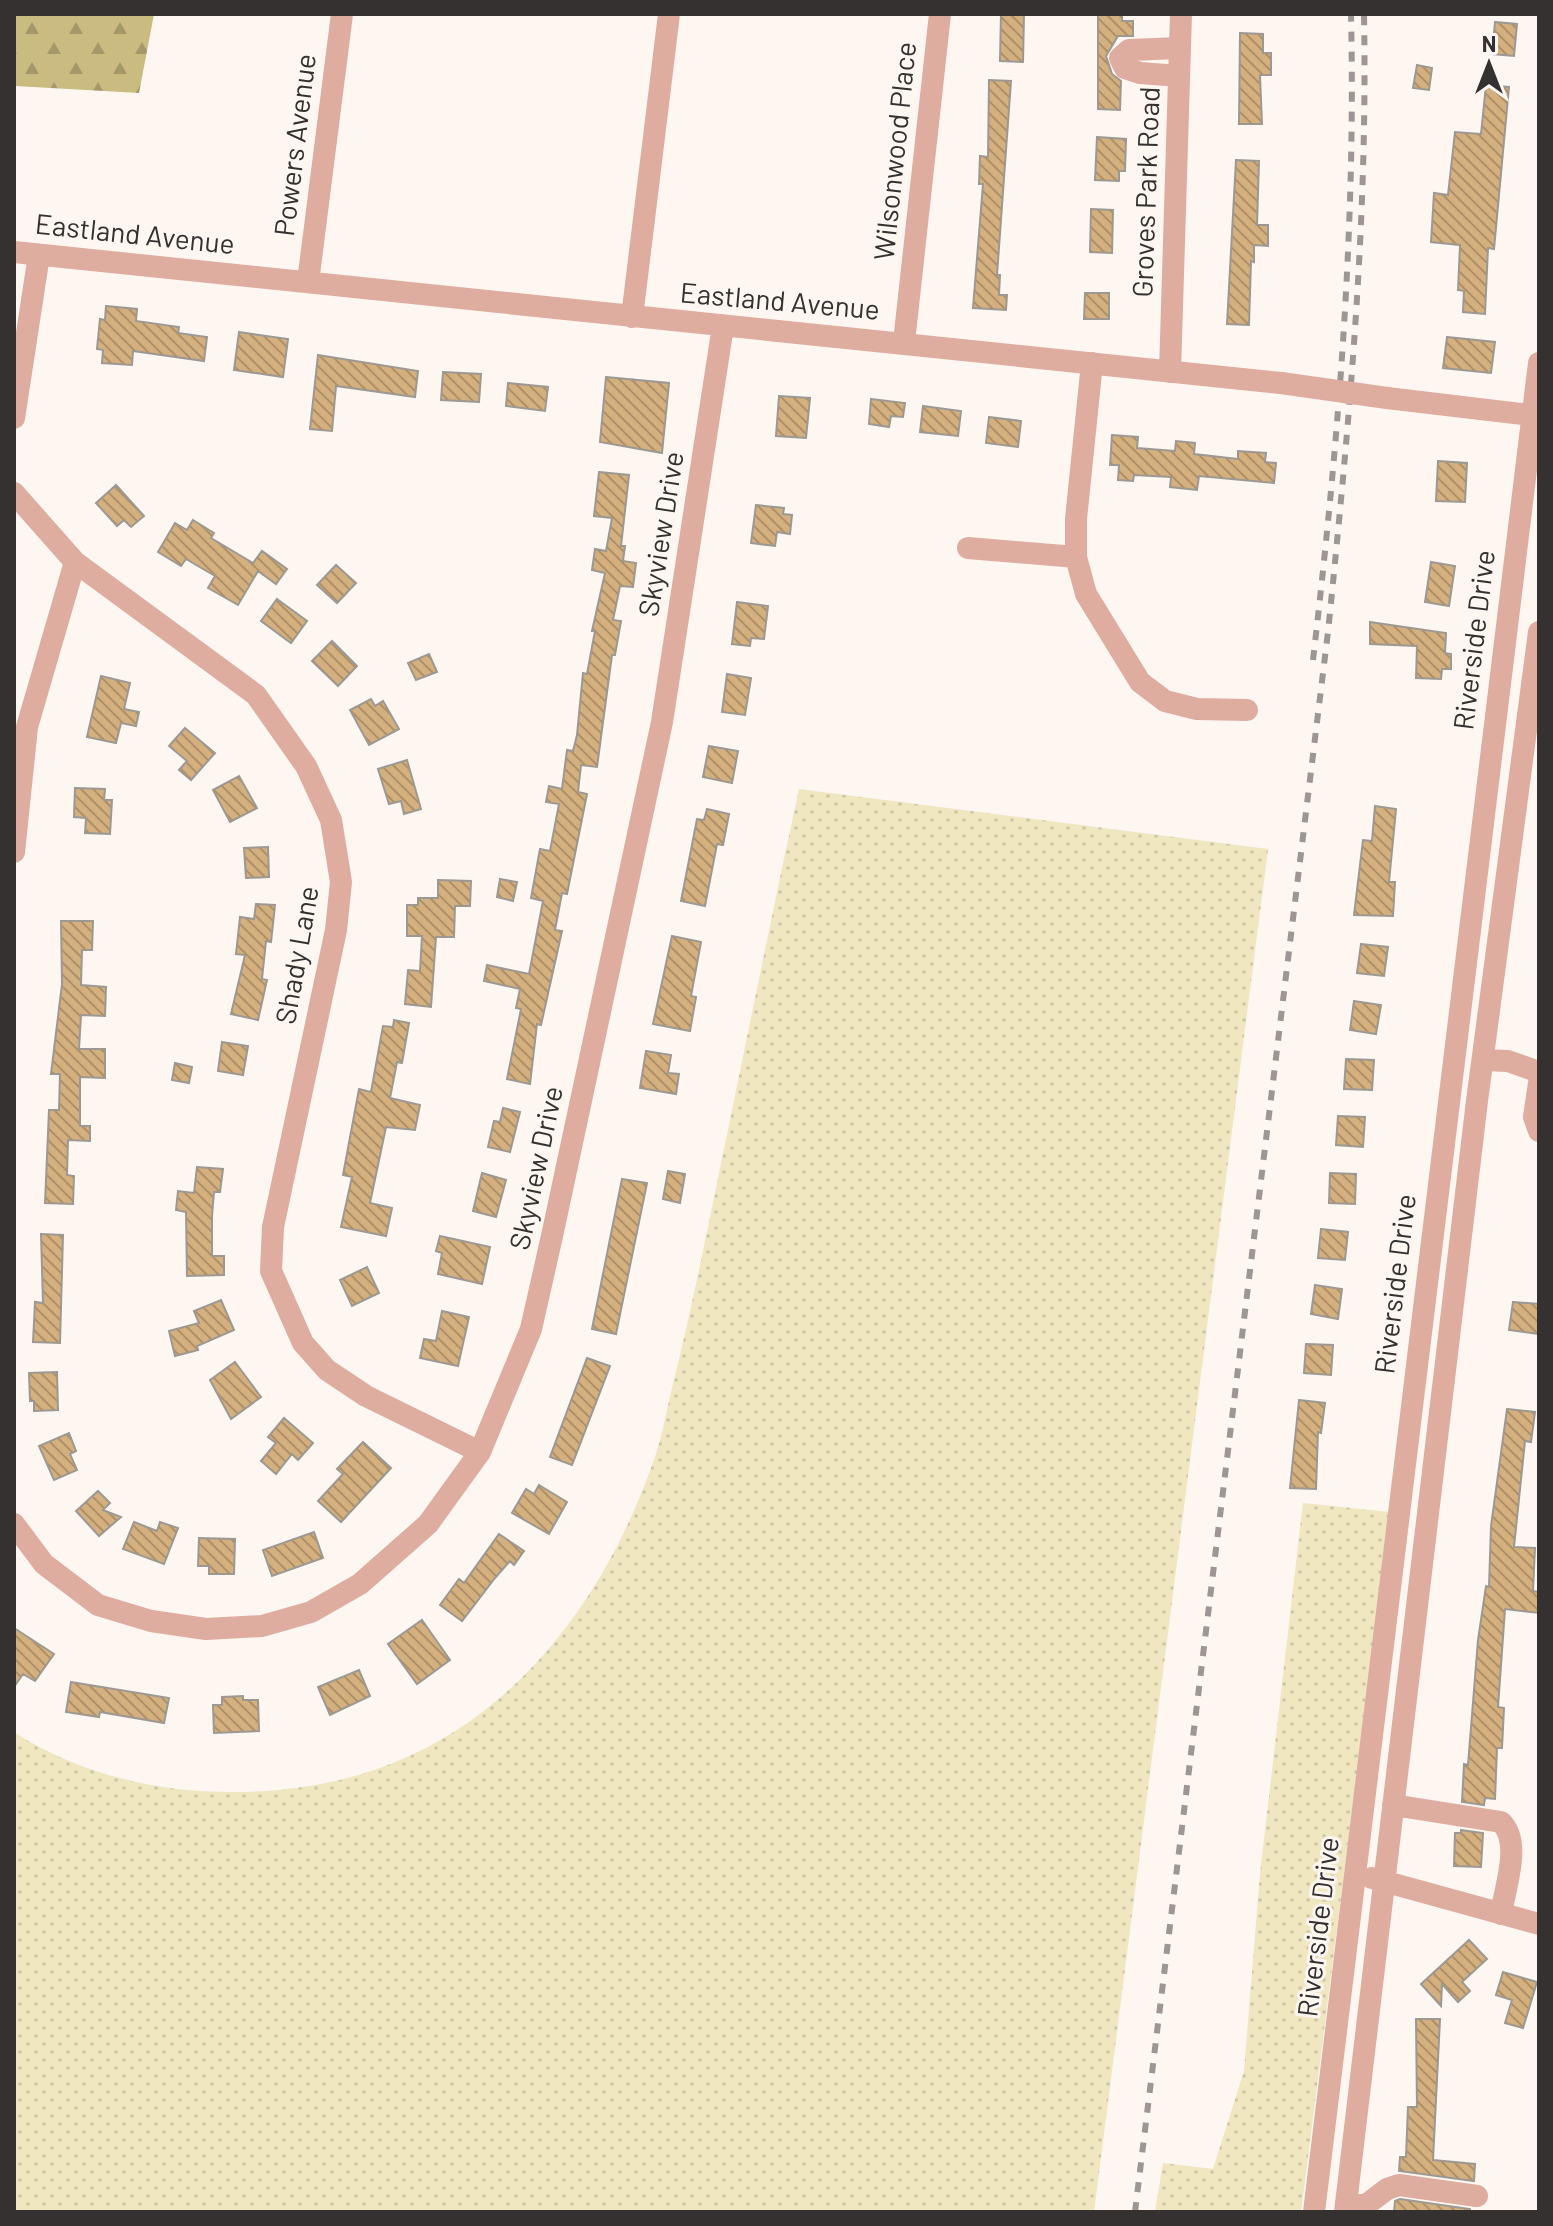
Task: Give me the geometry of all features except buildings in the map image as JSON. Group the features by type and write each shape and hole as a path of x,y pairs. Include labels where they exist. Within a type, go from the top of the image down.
{"street":[{"name":"Powers Avenue","path":"308,282 342,14"},
{"path":"632,317 669,14"},
{"name":"Wilsonwood Place","path":"904,342 940,14"},
{"name":"Groves Park Road","path":"1170,372 1181,14"},
{"path":"1179,76 1140,73 1125,68 1120,58 1129,50 1180,48"},
{"name":"Eastland Avenue","path":"14,252 632,317 904,342 1281,383 1536,415"},
{"path":"14,418 39,255"},
{"name":"Skyview Drive","path":"14,1524 44,1564 98,1605 151,1621 206,1629 262,1626 311,1612 360,1584 428,1524 480,1452 531,1329 552,1236 662,722 723,326"},
{"path":"1092,363 1076,519 1076,557 1086,594 1140,682 1165,701 1197,709 1247,710"},
{"name":"Riverside Drive","path":"1314,2212 1491,742 1536,415 1539,363"},
{"name":"Shady Lane","path":"14,493 75,562 256,695 306,766 331,820 341,882 336,930 273,1227 271,1271 303,1343 327,1370 366,1396 480,1452"},
{"path":"968,548 1076,557"},
{"path":"14,852 27,727 75,562"},
{"path":"1477,2196 1399,2185 1387,2189 1366,2205 1345,2208 1483,1060 1532,747 1539,632"},
{"path":"1491,742 1532,747"},
{"path":"1483,1060 1508,1061 1539,1072"},
{"path":"1539,1083 1534,1117 1539,1131"},
{"path":"1401,1497 1432,1501"},
{"path":"1393,1805 1501,1822 1510,1830 1512,1848 1501,1914"},
{"path":"1355,1873 1539,1924"}],"shaded area":[{"path":"799,789 1268,849 1094,2212 14,2212 14,1732 81,1766 153,1785 228,1792 303,1787 368,1772 426,1748 479,1715 526,1674 566,1627 601,1575 631,1517 658,1448 697,1281"},
{"path":"1303,1503 1390,1512 1301,2212 1155,2212 1163,2163 1213,2169 1244,2071 1260,1874"}],"green space":[{"path":"14,14 154,14 139,93 15,86 14,92"}],"railway":[{"path":"1313,660 1337,419 1348,257 1351,14"},
{"path":"1135,2212 1328,632 1350,401 1360,246 1364,14"}]}
